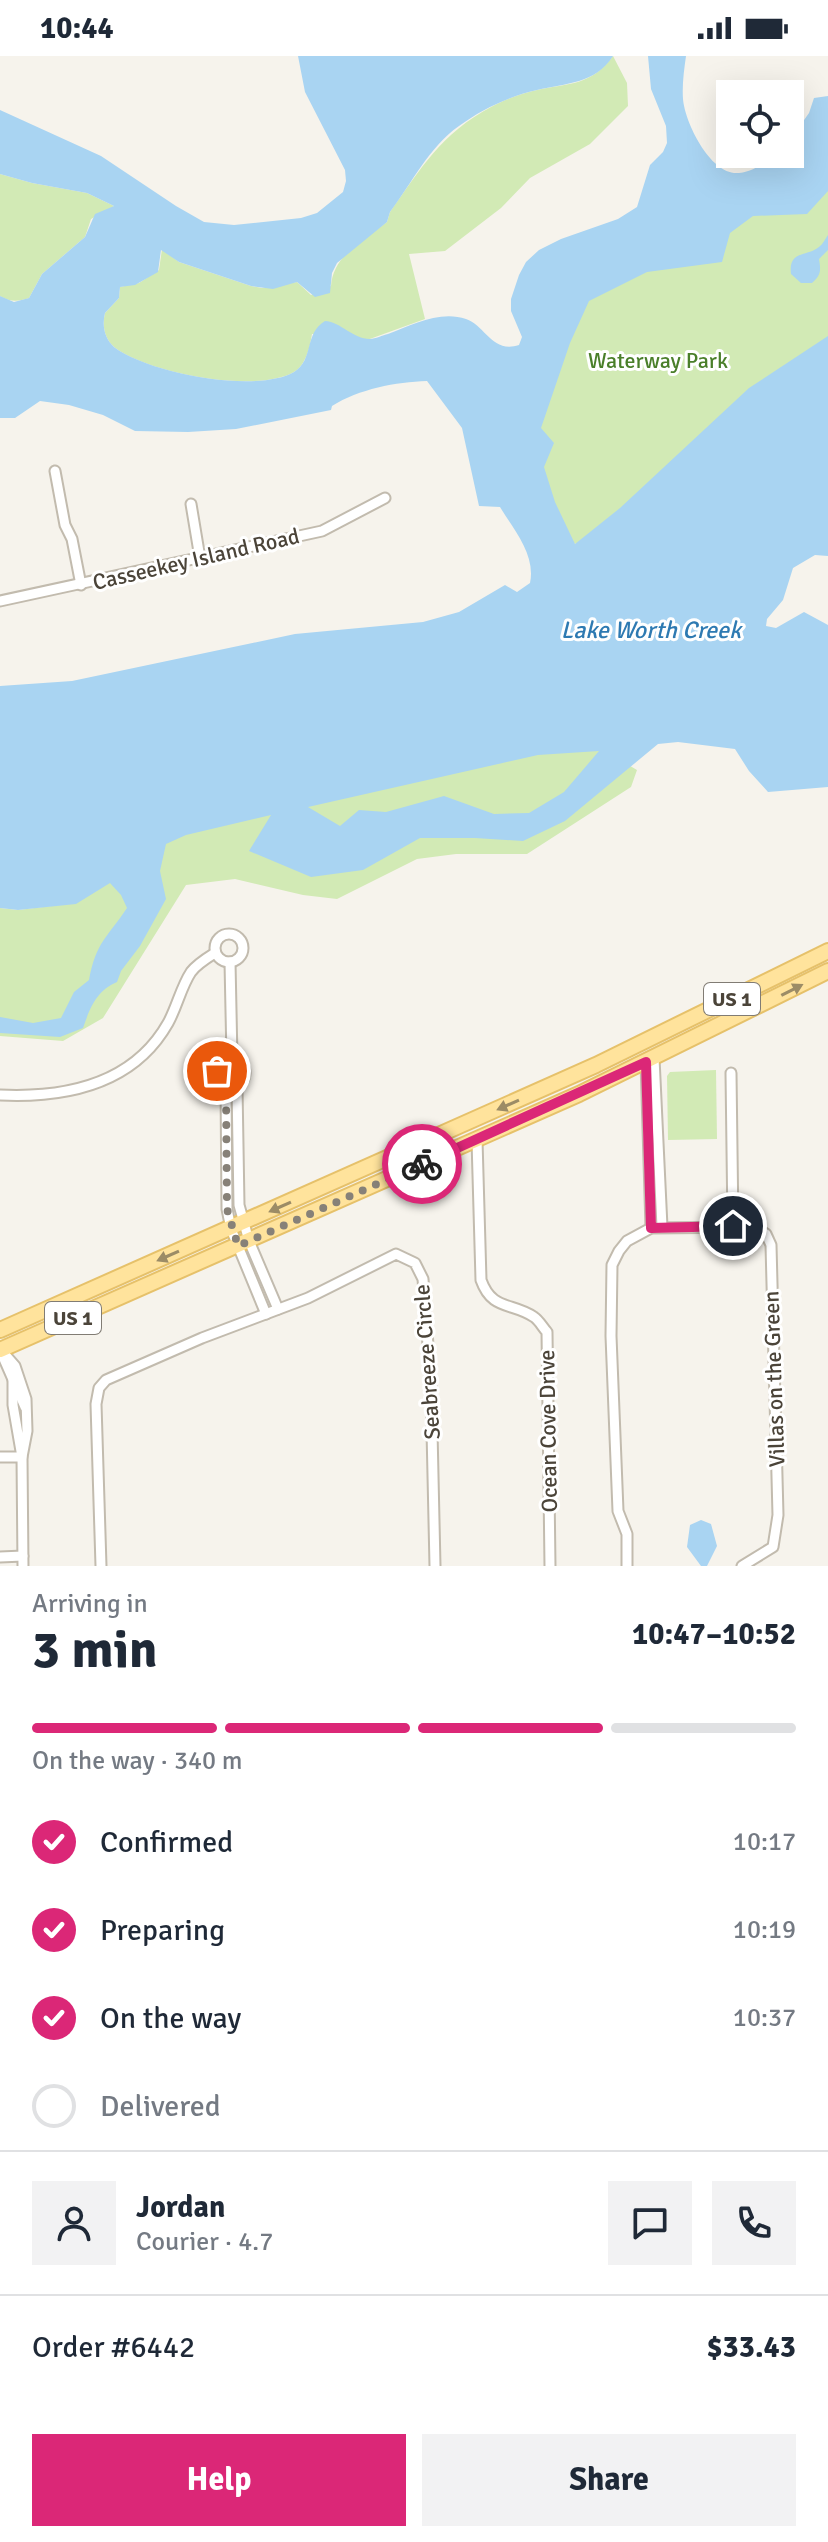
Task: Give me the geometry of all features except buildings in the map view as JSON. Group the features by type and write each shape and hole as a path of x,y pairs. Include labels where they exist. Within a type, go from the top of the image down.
{"main road":[{"name":"US 1","path":"0,1330 596,1065 828,951"},
{"name":"US 1","path":"0,1350 579,1094 828,971"},
{"path":"579,1094 583,1080 697,1023 711,1009"},
{"path":"341,1200 378,1175 462,1136 478,1118"}],"street":[{"path":"55,471 81,585"},
{"name":"Casseekey Island Road","path":"0,601 322,531 385,498"},
{"path":"191,504 200,558"},
{"path":"222,935 238,936 243,943 242,954 230,962 220,959 215,953 216,942 222,935"},
{"path":"0,1095 65,1093 114,1076 143,1053 165,1028 191,972 215,953"},
{"path":"230,962 232,1059"},
{"path":"232,1059 240,1062 245,1069 244,1079 231,1087 218,1080 217,1071 220,1063 232,1059"},
{"path":"627,1566 627,1534 618,1511 611,1336 612,1265 627,1241 657,1228 650,1060"},
{"path":"731,1073 733,1226"},
{"path":"231,1087 227,1209 244,1244 255,1289 266,1314"},
{"name":"Ocean Cove Drive","path":"477,1140 481,1280 485,1291 501,1304 535,1317 547,1332 550,1566"},
{"name":"Villas on the Green","path":"657,1228 755,1227 766,1234 771,1245 778,1515 773,1547 742,1566"},
{"path":"244,1244 278,1309"},
{"name":"Seabreeze Circle","path":"101,1566 96,1404 99,1388 106,1380 202,1338 308,1298 392,1255 407,1257 420,1270 431,1385 435,1566"},
{"path":"255,1289 267,1283"},
{"path":"0,1350 26,1408"},
{"path":"0,1350 15,1366 23,1382 27,1431 22,1457"},
{"path":"0,1557 23,1561 22,1457 13,1405 13,1381"},
{"path":"0,1457 22,1457"}],"green space":[{"path":"613,56 627,83 628,106 590,144 530,178 501,208 445,251 409,254 425,319 367,340 349,335 312,334 307,355 298,369 277,378 254,381 202,378 175,372 130,356 108,340 104,327 105,313 119,298 120,287 139,283 159,270 162,249 179,262 251,286 262,288 297,282 311,295 331,286 337,265 360,242 387,222 390,212 423,166 459,128 513,97 588,78"},
{"path":"0,174 87,193 114,206 91,219 85,237 42,274 29,298 21,300 0,296"},
{"name":"Waterway Park","path":"828,184 828,343 598,545 562,543 547,499 537,409 591,288 759,207"},
{"path":"598,747 637,770 631,787 527,854 456,854 417,859 337,899 303,895 235,879 186,885 103,1018 63,1041 0,1036 0,908 18,910 76,903 180,829 467,760"},
{"path":"716,1070 717,1139 668,1140 667,1076 670,1072"}],"water":[{"name":"Lake Worth Creek","path":"298,56 613,56 589,77 507,100 477,114 448,135 422,166 390,212 387,222 337,263 332,273 330,293 315,297 297,282 273,289 251,286 179,262 161,250 158,272 135,285 120,287 119,298 105,313 108,340 114,347 151,365 202,378 229,381 277,378 294,372 304,361 314,332 325,321 370,339 426,320 456,317 473,322 502,346 519,345 522,337 511,311 511,299 526,262 539,250 561,239 618,219 637,207 650,165 663,152 667,143 666,126 651,89 648,56 686,56 683,94 689,121 701,146 716,163 716,168 729,172 747,172 755,168 804,168 804,120 814,98 828,96 828,191 807,214 753,216 730,233 722,262 647,272 589,301 570,343 541,428 554,443 544,467 555,502 575,544 620,508 749,388 828,336 828,556 815,555 793,568 783,600 767,619 766,626 776,628 804,612 828,625 828,787 768,792 735,749 678,742 658,744 565,821 523,841 420,838 363,870 311,877 249,851 271,815 186,835 166,844 160,871 166,899 117,982 104,990 95,1001 83,1028 60,1037 0,1033 0,1017 33,1023 61,1018 74,992 89,980 99,948 127,908 110,883 76,904 18,910 0,908 0,686 72,681 295,634 423,622 459,612 505,585 517,592 530,583 531,573 527,553 500,507 479,506 462,428 427,381 378,388 343,400 332,406 331,410 236,429 135,431 103,415 40,401 15,418 0,418 0,296 14,302 29,298 42,274 85,237 95,214 114,206 87,193 0,174 0,110 101,156 204,222 234,225 301,218 317,213 343,192 345,170 305,92","holes":["599,751 564,792 529,813 494,814 444,796 386,812 359,810 340,826 308,807 538,755"]},
{"path":"828,235 828,250 819,259 819,275 812,283 801,283 791,274 792,261 819,247"},
{"path":"701,1520 711,1524 717,1546 707,1566 701,1566 687,1547 690,1525"}],"way so far":[{"path":"217,1071 218,1080 226,1087 227,1209 238,1246 422,1164"}],"route":[{"path":"422,1164 646,1062 651,1228 733,1226"}]}
